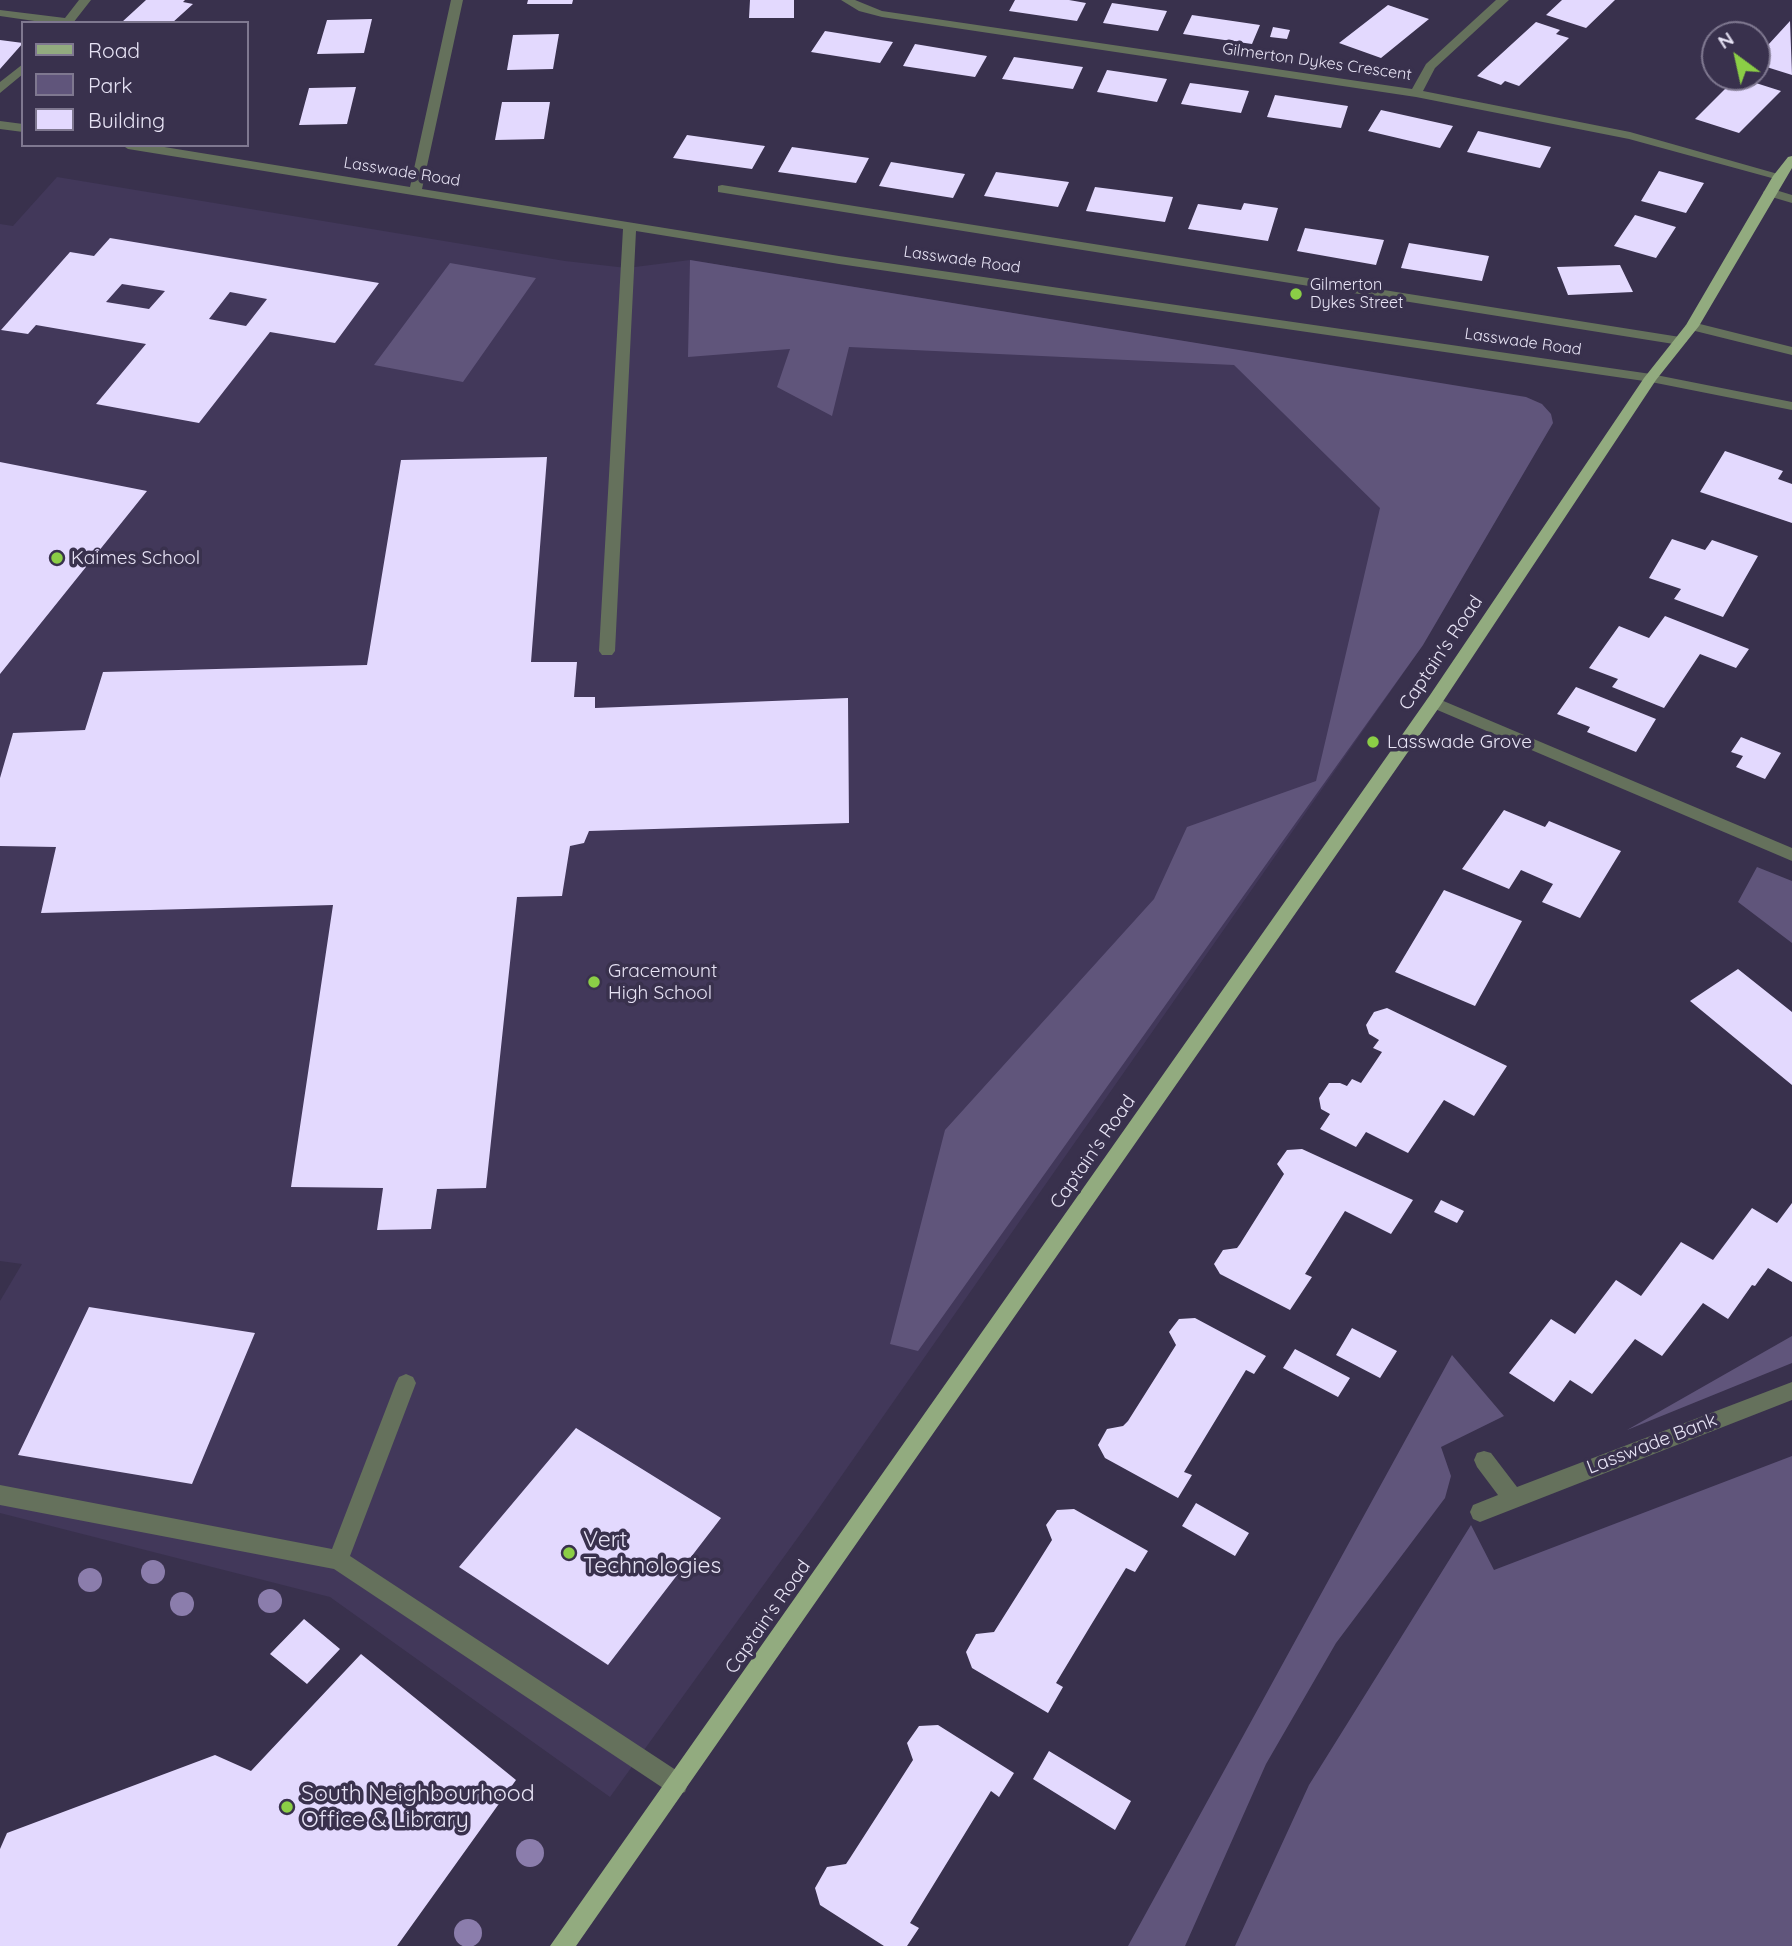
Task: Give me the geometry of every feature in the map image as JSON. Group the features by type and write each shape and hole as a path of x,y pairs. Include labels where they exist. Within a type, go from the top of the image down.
{"main road":[{"path":"1651,378 1692,326 1769,192 1792,160"},
{"name":"Captain's Road","path":"562,1946 1434,702 1651,378"}],"street":[{"path":"68,21 85,0"},
{"path":"415,191 457,0"},
{"name":"Gilmerton Dykes Crescent","path":"848,0 863,9 882,14 1416,93 1630,136 1779,176"},
{"path":"1416,93 1430,66 1503,0"},
{"path":"0,13 60,21"},
{"path":"0,89 21,69"},
{"path":"0,125 21,128"},
{"name":"Lasswade Road","path":"140,147 853,262 1651,378 1792,406"},
{"name":"Lasswade Road","path":"722,189 1680,341"},
{"path":"1769,192 1792,199"},
{"path":"607,652 630,226"},
{"path":"1692,326 1792,351"},
{"path":"1434,702 1792,855"},
{"path":"338,1560 406,1383"},
{"name":"Lasswade Bank","path":"1480,1512 1792,1391"},
{"path":"1484,1460 1513,1499"},
{"path":"0,1495 338,1560 677,1784"}],"shaded area":[{"name":"Gracemount High School","path":"57,177 565,261 627,268 690,260 1402,377 1423,645 812,1518 610,1797 330,1597 0,1513 0,1301 22,1264 0,1261 0,224 13,226"}],"green space":[{"path":"690,260 1526,397 1542,404 1551,414 1553,423 1423,645 918,1351 890,1344 945,1130 1154,899 1187,827 1316,781 1380,508 1234,365 849,347 832,416 777,387 790,349 688,357"},
{"path":"450,263 536,278 463,382 374,365"},
{"path":"1757,867 1792,881 1792,943 1738,902"},
{"path":"1792,1336 1792,1363 1627,1430"},
{"path":"1452,1355 1504,1416 1441,1447 1451,1476 1445,1498 1336,1643 1266,1764 1185,1946 1128,1946"},
{"path":"1792,1456 1792,1946 1235,1946 1309,1785 1471,1525 1494,1570"}],"building":[{"path":"146,0 185,0 183,2 193,4 174,21 123,21"},
{"path":"528,0 573,0 572,4 527,4"},
{"path":"750,0 794,0 794,18 749,18"},
{"path":"1015,0 1069,0 1086,3 1077,21 1009,11"},
{"path":"1562,0 1615,0 1586,28 1546,15"},
{"path":"1112,3 1167,11 1158,31 1103,23"},
{"path":"1388,5 1429,19 1381,58 1339,43"},
{"path":"1192,15 1260,25 1252,44 1183,34"},
{"path":"372,19 364,53 317,54 327,20"},
{"path":"1790,21 1792,75 1771,68 1771,42"},
{"path":"1536,22 1560,30 1556,34 1569,38 1519,86 1505,81 1501,85 1477,76"},
{"path":"1273,27 1290,30 1287,39 1270,37"},
{"path":"825,31 893,42 880,63 811,52"},
{"path":"559,34 553,69 507,70 513,35"},
{"path":"0,40 21,43 21,45 0,69"},
{"path":"915,44 987,56 975,77 903,66"},
{"path":"1014,57 1083,67 1073,89 1002,79"},
{"path":"1107,70 1167,79 1157,102 1097,92"},
{"path":"1190,83 1249,91 1241,113 1181,104"},
{"path":"356,87 347,124 299,125 309,88"},
{"path":"1771,88 1781,91 1739,133 1695,119 1723,91 1771,91"},
{"path":"1275,95 1348,106 1341,128 1267,117"},
{"path":"502,102 550,102 544,139 495,140"},
{"path":"1381,110 1453,126 1440,148 1368,131"},
{"path":"1478,131 1551,147 1540,168 1467,152"},
{"path":"687,135 765,146 752,169 673,158"},
{"path":"792,147 869,158 856,183 778,172"},
{"path":"891,162 965,174 953,198 879,186"},
{"path":"1659,171 1704,183 1686,213 1641,201"},
{"path":"996,172 1069,182 1058,207 984,196"},
{"path":"1095,187 1173,197 1165,222 1086,211"},
{"path":"1244,203 1278,208 1268,241 1188,229 1198,204 1241,210"},
{"path":"1635,215 1676,227 1656,258 1614,246"},
{"path":"1305,228 1384,240 1376,265 1297,251"},
{"path":"110,238 379,283 335,343 270,332 199,423 96,404 146,344 36,325 28,334 1,330 70,252 94,256","holes":["122,284 165,291 149,309 106,302","230,292 267,299 246,326 209,319"]},
{"path":"1409,243 1489,256 1482,281 1401,268"},
{"path":"1620,265 1633,292 1568,295 1557,267"},
{"path":"1725,451 1783,471 1778,479 1792,484 1792,523 1700,492"},
{"path":"547,457 531,662 577,662 574,697 595,697 595,708 848,698 849,823 589,831 584,843 570,846 562,896 517,897 486,1188 437,1189 431,1229 377,1230 383,1188 291,1187 333,905 41,913 56,847 0,846 0,778 13,733 85,730 103,672 367,665 401,460"},
{"path":"0,462 147,491 0,674"},
{"path":"1672,539 1705,550 1712,540 1758,556 1723,617 1674,599 1681,589 1649,578"},
{"path":"1665,616 1749,649 1736,668 1700,654 1664,708 1612,687 1618,679 1589,668 1619,626 1649,638"},
{"path":"1576,687 1656,719 1636,752 1587,732 1590,727 1557,714"},
{"path":"1741,737 1781,753 1765,779 1736,767 1743,756 1731,752"},
{"path":"1504,810 1545,827 1549,821 1621,851 1580,918 1542,902 1553,884 1521,870 1509,889 1462,869"},
{"path":"1444,890 1522,921 1475,1006 1395,972"},
{"path":"1738,969 1792,1012 1792,1085 1690,1001"},
{"path":"1387,1008 1507,1066 1474,1116 1444,1100 1408,1153 1366,1132 1356,1147 1320,1129 1330,1114 1321,1109 1319,1098 1329,1083 1347,1086 1352,1079 1361,1083 1382,1052 1373,1048 1379,1040 1369,1034 1366,1025 1374,1012"},
{"path":"1302,1149 1413,1200 1391,1234 1345,1211 1305,1274 1312,1277 1290,1310 1220,1274 1214,1264 1223,1250 1237,1248 1240,1244 1284,1174 1277,1164 1287,1150"},
{"path":"1441,1200 1464,1211 1457,1223 1434,1212"},
{"path":"1792,1203 1792,1282 1768,1268 1728,1319 1703,1303 1662,1356 1635,1339 1592,1394 1570,1380 1554,1402 1509,1373 1551,1319 1575,1334 1616,1280 1641,1296 1681,1242 1713,1260 1752,1208 1777,1223"},
{"path":"89,1307 255,1333 192,1484 18,1455"},
{"path":"1195,1318 1266,1356 1254,1374 1246,1370 1184,1472 1192,1475 1178,1498 1105,1458 1098,1445 1107,1429 1123,1426 1128,1421 1176,1345 1169,1332 1179,1319"},
{"path":"1352,1328 1397,1351 1380,1378 1336,1355"},
{"path":"1295,1349 1350,1378 1338,1397 1283,1368"},
{"path":"576,1428 721,1518 608,1665 459,1567"},
{"path":"1196,1503 1249,1533 1235,1556 1182,1526"},
{"path":"1074,1509 1148,1551 1135,1572 1126,1568 1056,1683 1063,1687 1048,1713 972,1668 966,1652 976,1634 994,1632 1052,1540 1046,1525 1057,1510"},
{"path":"304,1619 340,1649 307,1684 270,1654"},
{"name":"South Neighbourhood Office & Library","path":"361,1654 516,1780 397,1946 0,1946 0,1849 7,1833 215,1755 251,1771"},
{"path":"938,1725 1014,1773 999,1797 991,1791 910,1923 919,1928 907,1946 884,1946 820,1905 815,1888 827,1867 846,1864 913,1760 907,1743 919,1726"},
{"path":"1049,1751 1131,1801 1115,1830 1033,1779"}],"place":[{"name":"Gilmerton Dykes Street","path":"1296,294"},
{"name":"Kaimes School","path":"57,558"},
{"name":"Lasswade Grove","path":"1373,742"},
{"name":"Gracemount High School","path":"594,982"},
{"name":"Vert Technologies","path":"569,1553"},
{"name":"South Neighbourhood Office & Library","path":"287,1807"}]}
